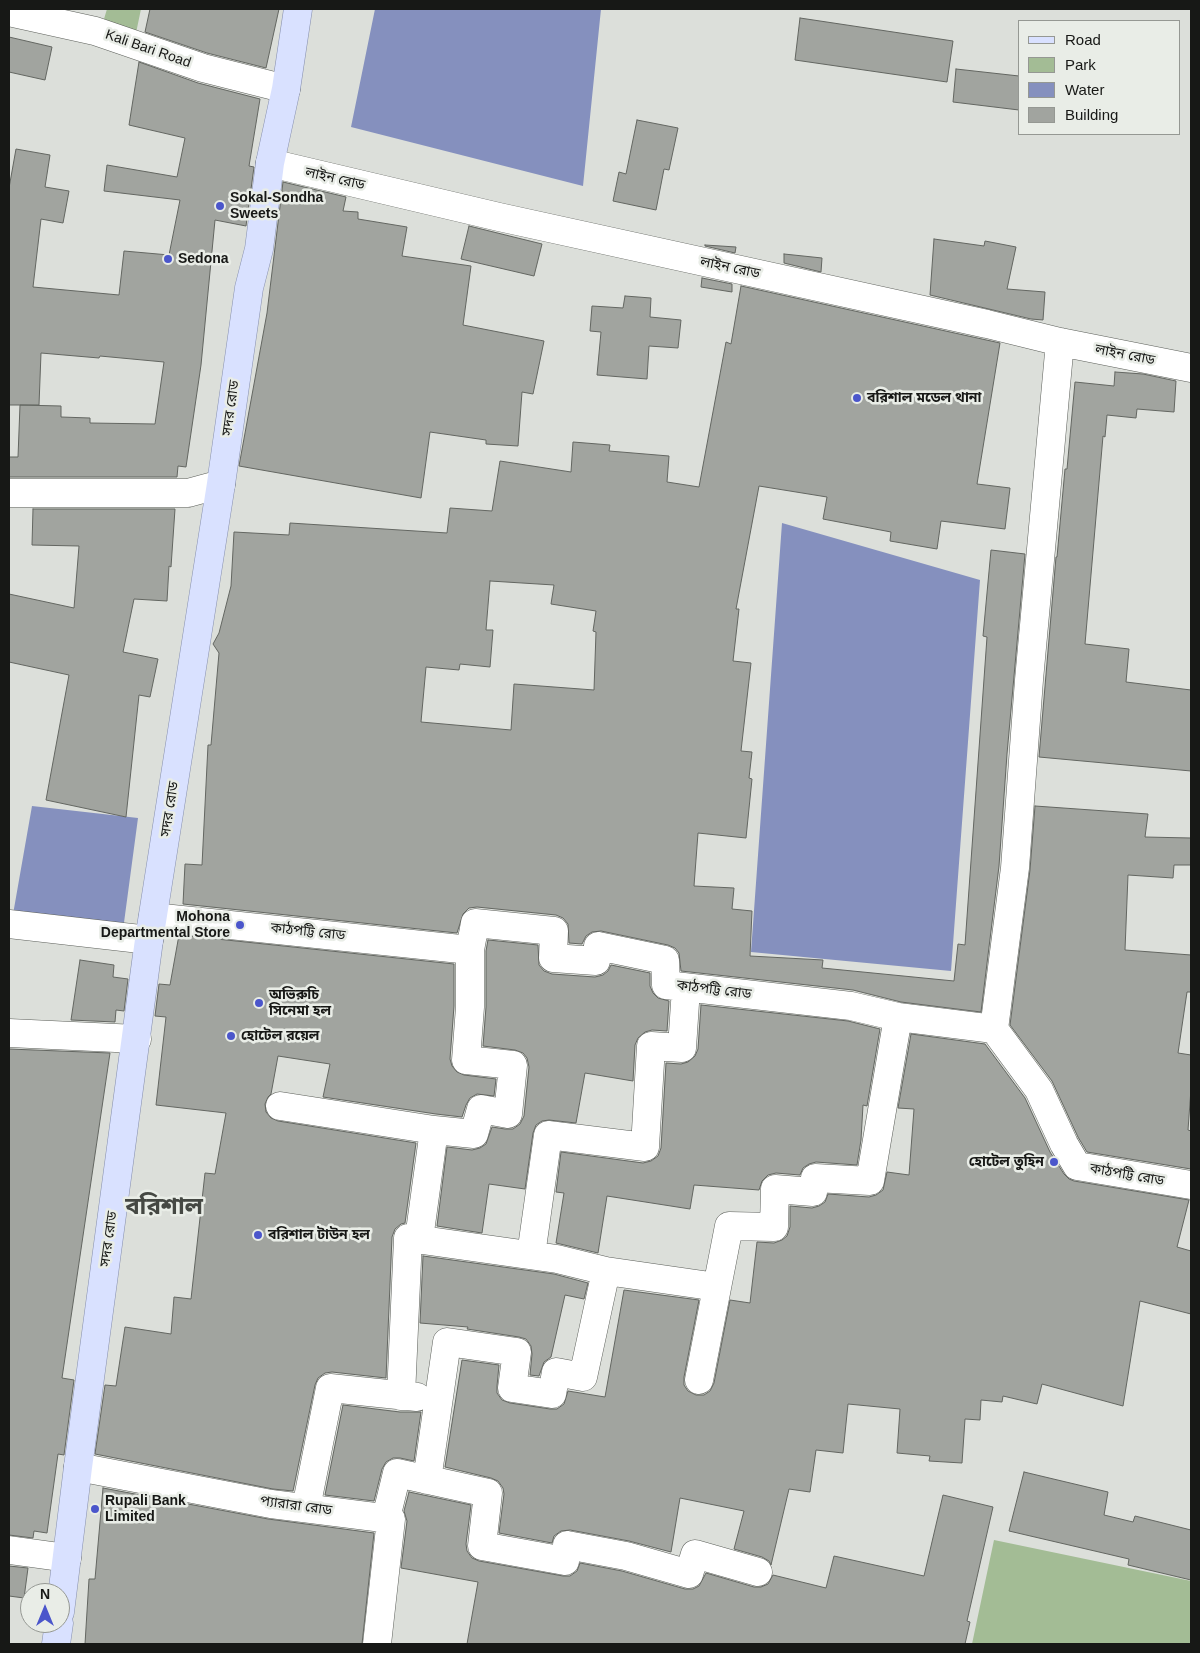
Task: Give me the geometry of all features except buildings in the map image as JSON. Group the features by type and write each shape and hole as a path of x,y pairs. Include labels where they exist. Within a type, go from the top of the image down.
{"main road":[{"name":"সদর রোড","path":"64,1583 151,928 221,484 249,288 259,249 270,163 286,89 298,9"}],"street":[{"name":"Kali Bari Road","path":"9,12 95,31 203,68 286,89"},
{"name":"লাইন রোড","path":"270,163 499,218 1060,342 1191,368"},
{"path":"994,1029 1015,868 1029,680 1060,342"},
{"path":"9,493 188,494 221,484"},
{"name":"কাঠপট্টি রোড","path":"9,924 151,928 470,950 475,923 554,931 553,958 596,961 598,946 665,960 666,985 850,1006 898,1017 994,1029 1039,1090 1064,1144 1077,1166 1191,1186"},
{"path":"280,1106 434,1130 474,1134 481,1109 508,1114 513,1066 466,1060 470,1007 470,950"},
{"path":"531,1255 548,1135 645,1147 651,1046 682,1048 686,988"},
{"path":"699,1380 729,1226 774,1227 775,1189 813,1192 815,1178 870,1181 898,1017"},
{"path":"9,1032 137,1039"},
{"path":"419,1239 434,1130"},
{"path":"401,1396 408,1238 557,1259 606,1271 717,1287"},
{"path":"427,1480 447,1342 517,1352 512,1388 552,1394 556,1372 583,1377 606,1271"},
{"path":"306,1508 330,1388 439,1399"},
{"name":"প্যারারা রোড","path":"78,1467 271,1504 386,1518"},
{"path":"377,1644 391,1519 386,1518 397,1474 488,1494 482,1546 565,1561 567,1545 626,1556 689,1574 695,1554 758,1572"},
{"path":"9,1550 67,1558"}],"green space":[{"path":"107,9 141,9 136,33 104,19"},
{"path":"994,1540 1191,1581 1191,1644 972,1644"}],"water":[{"path":"375,9 601,9 583,186 351,127"},
{"path":"782,523 980,580 951,971 751,952"},
{"path":"32,806 138,818 123,930 12,920"}],"place":[{"name":"Sokal-Sondha Sweets","path":"220,206"},
{"name":"Sedona","path":"168,259"},
{"name":"বরিশাল মডেল থানা","path":"857,398"},
{"name":"Mohona Departmental Store","path":"240,925"},
{"name":"অভিরুচি সিনেমা হল","path":"259,1003"},
{"name":"হোটেল রয়েল","path":"231,1036"},
{"name":"হোটেল তুহিন","path":"1054,1162"},
{"name":"বরিশাল টাউন হল","path":"258,1235"},
{"name":"Rupali Bank Limited","path":"95,1509"}],"district":[{"name":"বরিশাল","path":"164,1207"}]}
